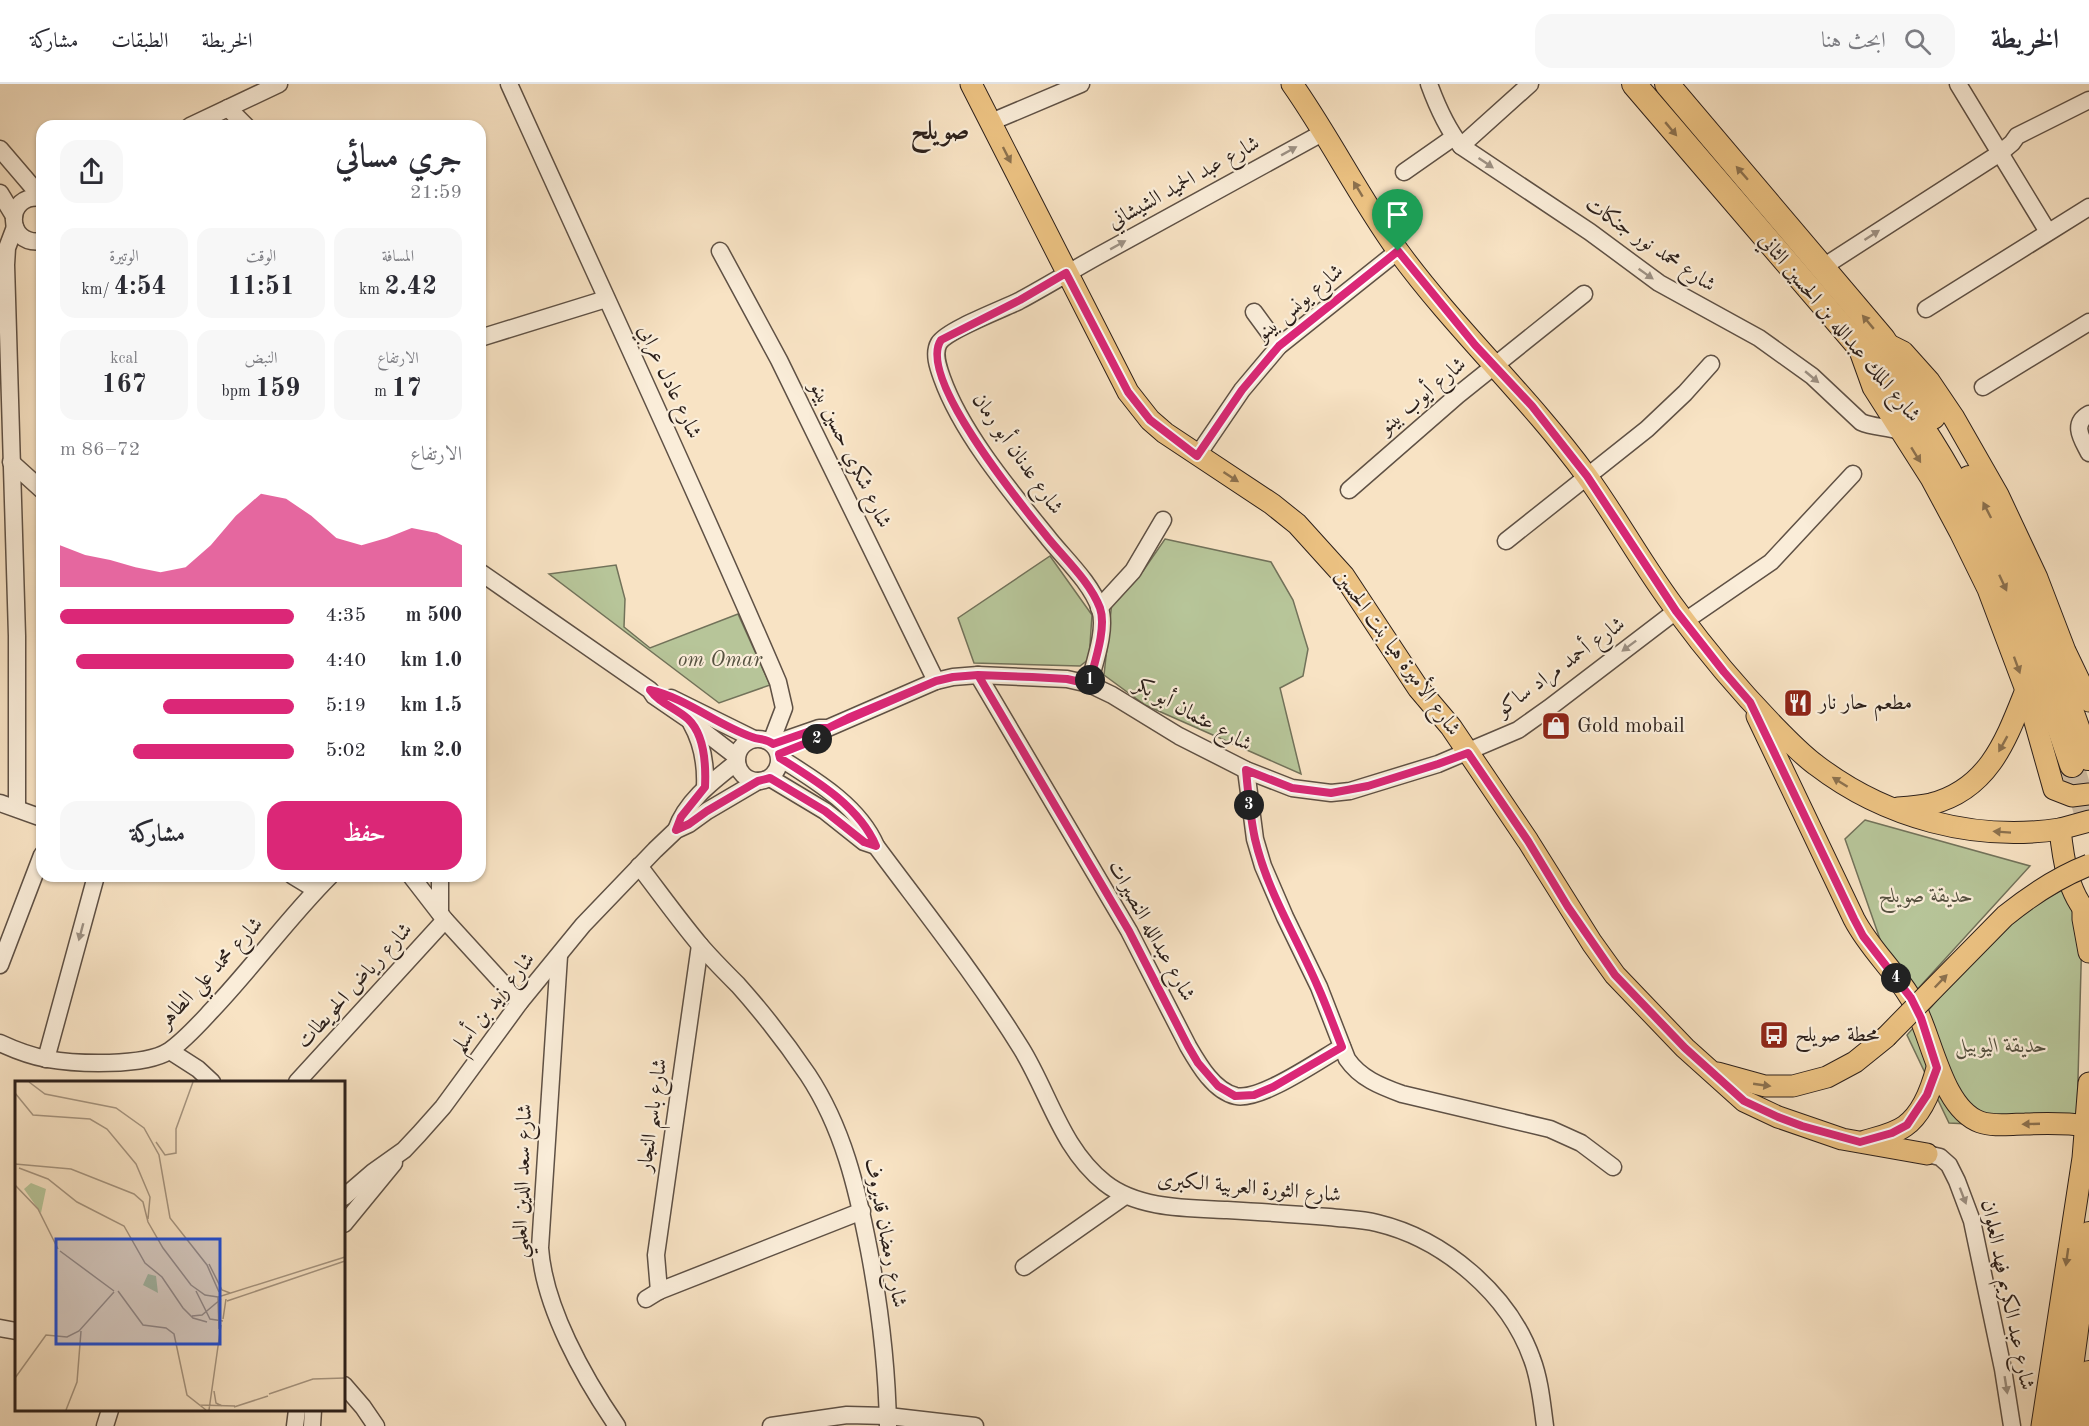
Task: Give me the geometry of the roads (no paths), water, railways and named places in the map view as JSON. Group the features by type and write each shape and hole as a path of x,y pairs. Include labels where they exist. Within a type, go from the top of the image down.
{"highway":[{"name":"شارع الملك عبدالله بن الحسين الثاني","path":"1634,84 1899,395 1916,418 1962,496 2017,613 2080,761"},
{"name":"شارع الملك عبدالله بن الحسين الثاني","path":"1667,84 1885,343 1941,429 1979,494 2034,608 2080,761"},
{"path":"2063,1426 2089,1234"},
{"path":"2082,1426 2089,1373"}],"main road":[{"name":"شارع الأميرة هيا بنت الحسين","path":"971,84 1128,392 1150,420 1197,456 1272,504 1297,524 1344,576 1418,688 1451,727 1615,975 1706,1068 1744,1101 1802,1126 1860,1142 1927,1154"},
{"path":"1292,84 1398,251 1475,345 1532,406 1587,476 1681,616 1724,672 1750,702 1814,764 1862,795 1892,809 1954,828 2018,834 2060,829 2089,821"},
{"path":"1885,343 1904,352 1929,381 1954,418 1998,495 2037,578 2065,651 2089,701"},
{"path":"1858,347 1873,387 1931,478 1974,559 2026,690 2055,789 2072,796 2089,794"},
{"path":"1892,809 1931,804 1953,795 1976,781 1989,767 2006,741 2026,690"},
{"path":"1750,702 1858,928 1911,998 1921,1018 1937,1068 1961,1109 1981,1122 1995,1125 2047,1123 2087,1126"},
{"path":"2060,829 2066,866 2086,912 2083,919 2089,952"},
{"path":"1706,1068 1765,1086 1793,1086 1827,1077 1856,1062 1886,1037 2005,916 2054,882 2089,865"},
{"path":"1860,1142 1892,1133 1907,1125 1927,1095 1937,1068"},
{"path":"2042,1426 2086,1155 2089,1083"}],"street":[{"path":"203,120 279,84"},
{"name":"شارع عادل عرابي","path":"509,84 711,526 778,682 782,701 776,706 769,746"},
{"path":"991,122 1081,84"},
{"name":"شارع محمد نور جنكات","path":"1429,84 1439,111 1458,141 1590,232 1659,283 1759,338 1812,376 1862,422 1902,432"},
{"path":"1404,172 1458,141 1530,84"},
{"path":"1958,84 2048,232"},
{"path":"1823,267 2000,153 2013,143 2017,136 2089,100"},
{"path":"228,108 240,120"},
{"name":"شارع عبد الحميد الشيشاني","path":"1066,273 1324,132"},
{"path":"0,149 36,191"},
{"path":"0,193 10,221 20,235 27,240 36,241"},
{"path":"18,808 17,636 6,266 10,221 15,210 24,201 36,197"},
{"path":"1926,309 2089,207"},
{"name":"شارع شكري حسين بينو","path":"720,251 779,360 936,681"},
{"name":"شارع يونس بينو","path":"1197,456 1242,390 1279,346 1398,251"},
{"name":"شارع عدنان أبو رمان","path":"1066,273 1020,300 941,340 936,354 945,386 979,446 1080,576 1100,608"},
{"name":"شارع أيوب بينو","path":"1349,490 1458,395 1584,294"},
{"path":"486,337 606,299"},
{"path":"1254,312 1279,346"},
{"path":"1983,387 2089,322"},
{"path":"1506,541 1647,429 1711,364"},
{"path":"2089,414 2081,419 2079,425 2082,439 2089,453"},
{"path":"11,462 36,485"},
{"name":"شارع أحمد مراد ساكو","path":"1468,753 1518,730 1681,616 1771,562 1853,474"},
{"path":"1089,684 1098,647 1101,624 1100,608 1137,565 1163,520"},
{"name":"شارع الثورة العربية الكبرى","path":"486,576 650,690 688,705 769,746 845,806 871,833 876,846 996,1009 1023,1051 1062,1131 1093,1173 1107,1185 1125,1196 1196,1209 1303,1215 1374,1222 1400,1229 1442,1250 1466,1268 1499,1301 1521,1334 1533,1360 1545,1426"},
{"name":"شارع عثمان أبو بكر","path":"769,746 824,736 828,728 936,681 978,675 1067,679 1089,684 1112,695 1179,736 1246,770 1292,788 1331,793 1368,786 1468,753"},
{"name":"شارع عبدالله النصيرات","path":"978,675 1129,931 1193,1055 1218,1086 1235,1096 1254,1095 1273,1087 1342,1047"},
{"name":"شارع الثورة العربية الكبرى","path":"650,690 654,696 689,720 737,759"},
{"path":"689,720 702,747 705,787"},
{"path":"749,740 769,746 777,769 764,779 750,779 744,775 737,759 741,747 749,740"},
{"name":"شارع زيد بن أسلم","path":"676,830 681,817 705,787 737,759"},
{"path":"1246,770 1253,830 1263,866 1353,1068 1363,1077 1384,1088 1424,1100 1536,1124 1560,1132 1581,1143 1614,1167"},
{"name":"شارع الثورة العربية الكبرى","path":"764,779 825,811 864,842 876,846"},
{"name":"شارع زيد بن أسلم","path":"345,1196 372,1172 404,1150 443,1107 520,1002 583,925 639,866 676,830 764,779"},
{"path":"0,803 36,816"},
{"name":"شارع رمضان قديروف","path":"639,866 700,945 740,987 808,1076 827,1108 843,1144 862,1210 876,1284 885,1360 888,1421"},
{"path":"0,965 36,871"},
{"path":"46,1059 94,882"},
{"path":"303,882 316,890"},
{"name":"شارع محمد علي الطاهر","path":"0,1043 46,1059 84,1062 147,1059 170,1050 196,1028 220,1002 324,882"},
{"path":"416,882 442,916 520,1002"},
{"path":"440,882 442,916"},
{"name":"شارع رياض الحويطات","path":"299,1081 442,916"},
{"name":"شارع باسم النجار","path":"700,945 652,1295 862,1210"},
{"name":"شارع سعد الدين العلمي","path":"559,956 541,1236 542,1267 570,1345 617,1426"},
{"path":"170,1050 210,1081"},
{"path":"345,1223 404,1150"},
{"name":"شارع عبد الكريم فهد العلوان","path":"1927,1154 1940,1157 1949,1165 1972,1221 2003,1369 2012,1426"},
{"path":"1024,1267 1125,1196"},
{"path":"0,1328 15,1331"},
{"path":"345,1386 376,1426"},
{"path":"105,1426 110,1411"},
{"path":"296,1426 297,1411"},
{"path":"312,1426 313,1411"},
{"path":"771,1426 847,1415 888,1421 975,1426"}],"tunnel":[{"path":"2072,765 2089,823"}],"place":[{"name":"مطعم حار نار","path":"1798,703"},
{"name":"Gold mobail","path":"1556,726"},
{"name":"محطة صويلح","path":"1774,1035"}],"district":[{"name":"صويلح","path":"940,131"}],"park label":[{"name":"om Omar","path":"720,660"},
{"name":"حديقة صويلح","path":"1926,896"},
{"name":"حديقة اليوبيل","path":"2001,1046"}]}
